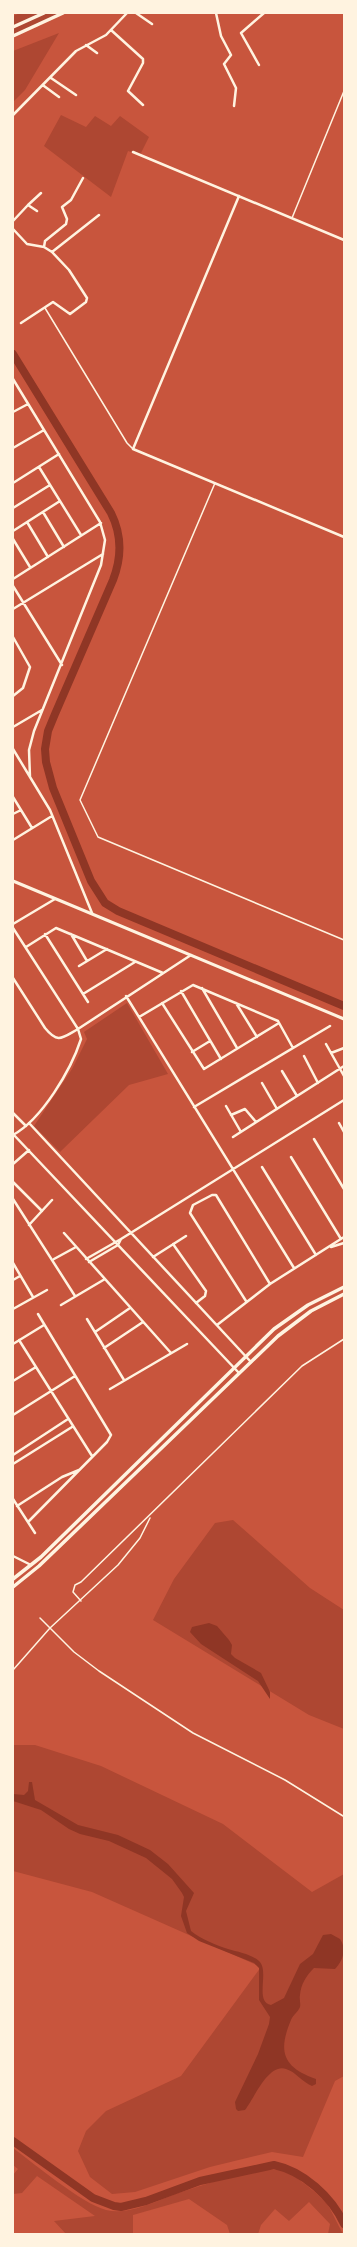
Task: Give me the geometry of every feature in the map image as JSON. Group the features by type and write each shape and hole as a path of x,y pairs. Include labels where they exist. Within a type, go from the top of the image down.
{"main road":[{"path":"44,13 13,27 15,35 63,13"},
{"path":"13,1580 31,1565 274,1329 308,1305 344,1287"},
{"path":"13,1587 28,1576 260,1354 311,1311 344,1294"},
{"path":"255,1347 260,1354"},
{"path":"24,1571 28,1576"}],"street":[{"path":"13,115 44,86 76,52 86,45 101,38 127,13"},
{"path":"136,13 152,24"},
{"path":"216,13 221,36 231,55 224,64 236,88 234,106"},
{"path":"259,66 241,34 264,13"},
{"path":"111,30 143,60 143,63 128,91 143,105"},
{"path":"86,45 97,53"},
{"path":"51,78 76,95"},
{"path":"44,86 59,97"},
{"path":"133,152 344,240"},
{"path":"44,247 45,241 66,224 67,219 62,207 71,200 83,178"},
{"path":"13,221 41,193"},
{"path":"239,196 133,449 344,537"},
{"path":"28,205 36,211"},
{"path":"52,252 99,215"},
{"path":"13,229 27,244 44,247 52,252 69,270 87,298 86,302 70,314 66,313 54,302 21,323"},
{"path":"13,379 101,523 105,540 104,554 62,664 42,710 30,746 30,778"},
{"path":"13,412 28,404"},
{"path":"13,448 44,430"},
{"path":"13,483 59,454"},
{"path":"39,467 81,535"},
{"path":"13,508 50,485"},
{"path":"13,531 60,501"},
{"path":"43,512 64,547"},
{"path":"27,522 48,557"},
{"path":"13,578 101,523"},
{"path":"13,539 30,567"},
{"path":"13,609 104,554"},
{"path":"13,586 62,664"},
{"path":"13,638 30,667 23,688 13,696"},
{"path":"13,728 42,710"},
{"path":"13,750 52,816 92,914"},
{"path":"13,797 32,828"},
{"path":"13,814 21,810"},
{"path":"13,840 52,816"},
{"path":"13,881 344,1019"},
{"path":"13,924 56,898"},
{"path":"13,928 78,1029 81,1039 70,1064 49,1098 29,1123 19,1132 13,1134 240,1373"},
{"path":"26,947 56,928 163,973"},
{"path":"45,934 88,1002"},
{"path":"71,934 87,961"},
{"path":"79,966 107,949"},
{"path":"13,978 51,1036 57,1039 63,1038 78,1029 126,996 191,955"},
{"path":"83,994 136,961"},
{"path":"139,1017 193,985 279,1023 294,1048"},
{"path":"202,988 237,1048"},
{"path":"181,992 220,1059"},
{"path":"126,996 294,1268"},
{"path":"162,1003 204,1069 279,1023"},
{"path":"236,1003 257,1036"},
{"path":"194,1107 330,1026"},
{"path":"192,1052 210,1041"},
{"path":"326,1044 344,1076"},
{"path":"331,1053 344,1048"},
{"path":"304,1056 318,1083"},
{"path":"233,1137 344,1066"},
{"path":"282,1071 297,1096"},
{"path":"262,1083 277,1109"},
{"path":"86,1259 131,1233 344,1100"},
{"path":"226,1106 241,1132"},
{"path":"231,1115 245,1108 256,1122"},
{"path":"13,1113 25,1127"},
{"path":"29,1123 251,1362"},
{"path":"338,1123 344,1132"},
{"path":"314,1139 344,1189"},
{"path":"13,1164 29,1150"},
{"path":"217,1325 246,1301 270,1284 343,1238 291,1157"},
{"path":"262,1167 316,1255"},
{"path":"13,1182 42,1211"},
{"path":"246,1301 190,1213 193,1205 214,1194 270,1284"},
{"path":"13,1199 75,1296"},
{"path":"29,1224 52,1200"},
{"path":"64,1233 171,1354"},
{"path":"153,1257 186,1236"},
{"path":"89,1262 118,1245 121,1239"},
{"path":"328,1247 344,1243"},
{"path":"173,1244 206,1291 205,1296 196,1303"},
{"path":"53,1260 76,1247"},
{"path":"13,1264 34,1298"},
{"path":"13,1280 20,1276"},
{"path":"61,1305 105,1279"},
{"path":"13,1309 47,1290"},
{"path":"95,1332 130,1308"},
{"path":"28,1522 107,1442 111,1435 38,1314"},
{"path":"87,1318 124,1380"},
{"path":"104,1348 143,1322"},
{"path":"13,1344 44,1325"},
{"path":"19,1340 92,1456"},
{"path":"110,1389 187,1344"},
{"path":"13,1381 36,1367"},
{"path":"13,1415 75,1376"},
{"path":"13,1455 68,1419"},
{"path":"13,1464 72,1426"},
{"path":"17,1506 62,1477 79,1470"},
{"path":"13,1499 35,1533"},
{"path":"13,1556 31,1565"}],"lane":[{"path":"292,218 344,91"},
{"path":"45,308 127,443 133,449"},
{"path":"215,483 80,800 91,826 98,837 344,940"},
{"path":"81,1601 73,1592 75,1585 81,1582 150,1516 302,1366 344,1339"},
{"path":"13,1670 50,1628 81,1601 118,1565 136,1544 150,1516"},
{"path":"40,1618 74,1652 99,1671 192,1733 285,1780 343,1816"}],"shaded area":[{"path":"20,13 63,13 13,36 13,16"},
{"path":"59,33 25,90 13,102 13,51"},
{"path":"61,115 86,127 95,116 111,126 120,116 149,137 140,155 128,151 111,197 44,146"},
{"path":"127,1003 168,1074 129,1085 60,1152 34,1126 72,1069 87,1039 84,1032"},
{"path":"233,1520 310,1588 344,1610 344,1729 309,1715 153,1620 174,1579 215,1523"},
{"path":"209,1623 217,1626 229,1640 232,1645 231,1654 235,1658 261,1673 270,1692 270,1699 258,1681 201,1644 190,1632 192,1627"},
{"path":"13,1745 35,1745 101,1766 223,1824 312,1892 344,1874 344,2076 335,2081 303,2157 272,2152 210,2167 135,2192 112,2194 90,2177 78,2151 86,2131 106,2111 181,2076 261,1967 92,1892 13,1871"},
{"path":"29,1782 32,1782 35,1800 78,1825 118,1835 150,1850 168,1864 194,1893 186,1911 191,1931 209,1942 248,1955 259,1961 263,1972 263,1992 266,2003 271,2005 284,1998 300,1964 313,1954 323,1935 331,1934 340,1939 344,1951 338,1966 335,1969 314,1968 304,1980 301,1987 300,2007 291,2020 285,2041 284,2049 286,2057 290,2063 296,2069 316,2079 316,2084 312,2086 290,2070 279,2069 273,2071 267,2076 245,2110 238,2111 236,2109 235,2102 258,2054 269,2024 270,2017 259,2000 259,1968 254,1963 199,1941 187,1933 181,1916 184,1897 182,1893 172,1879 146,1858 109,1841 80,1834 69,1829 41,1810 13,1801 13,1794 24,1795 28,1791"},
{"path":"13,2148 84,2200 106,2210 114,2211 130,2210 146,2206 192,2188 227,2178 275,2169 285,2171 309,2187 326,2203 343,2234 328,2234 330,2224 309,2202 289,2221 275,2209 261,2225 258,2234 230,2234 227,2225 189,2199 133,2215 133,2234 66,2234 54,2221 95,2216 37,2176 22,2193 13,2194 13,2175 18,2169 13,2165"}],"waterway":[{"path":"13,354 111,513 115,521 119,538 120,546 118,563 113,580 48,731 45,749 46,762 53,788 91,881 105,903 118,911 344,1006"},
{"path":"13,2141 93,2198 121,2207 146,2201 200,2181 274,2165 285,2168 306,2179 332,2204 344,2224"}]}
